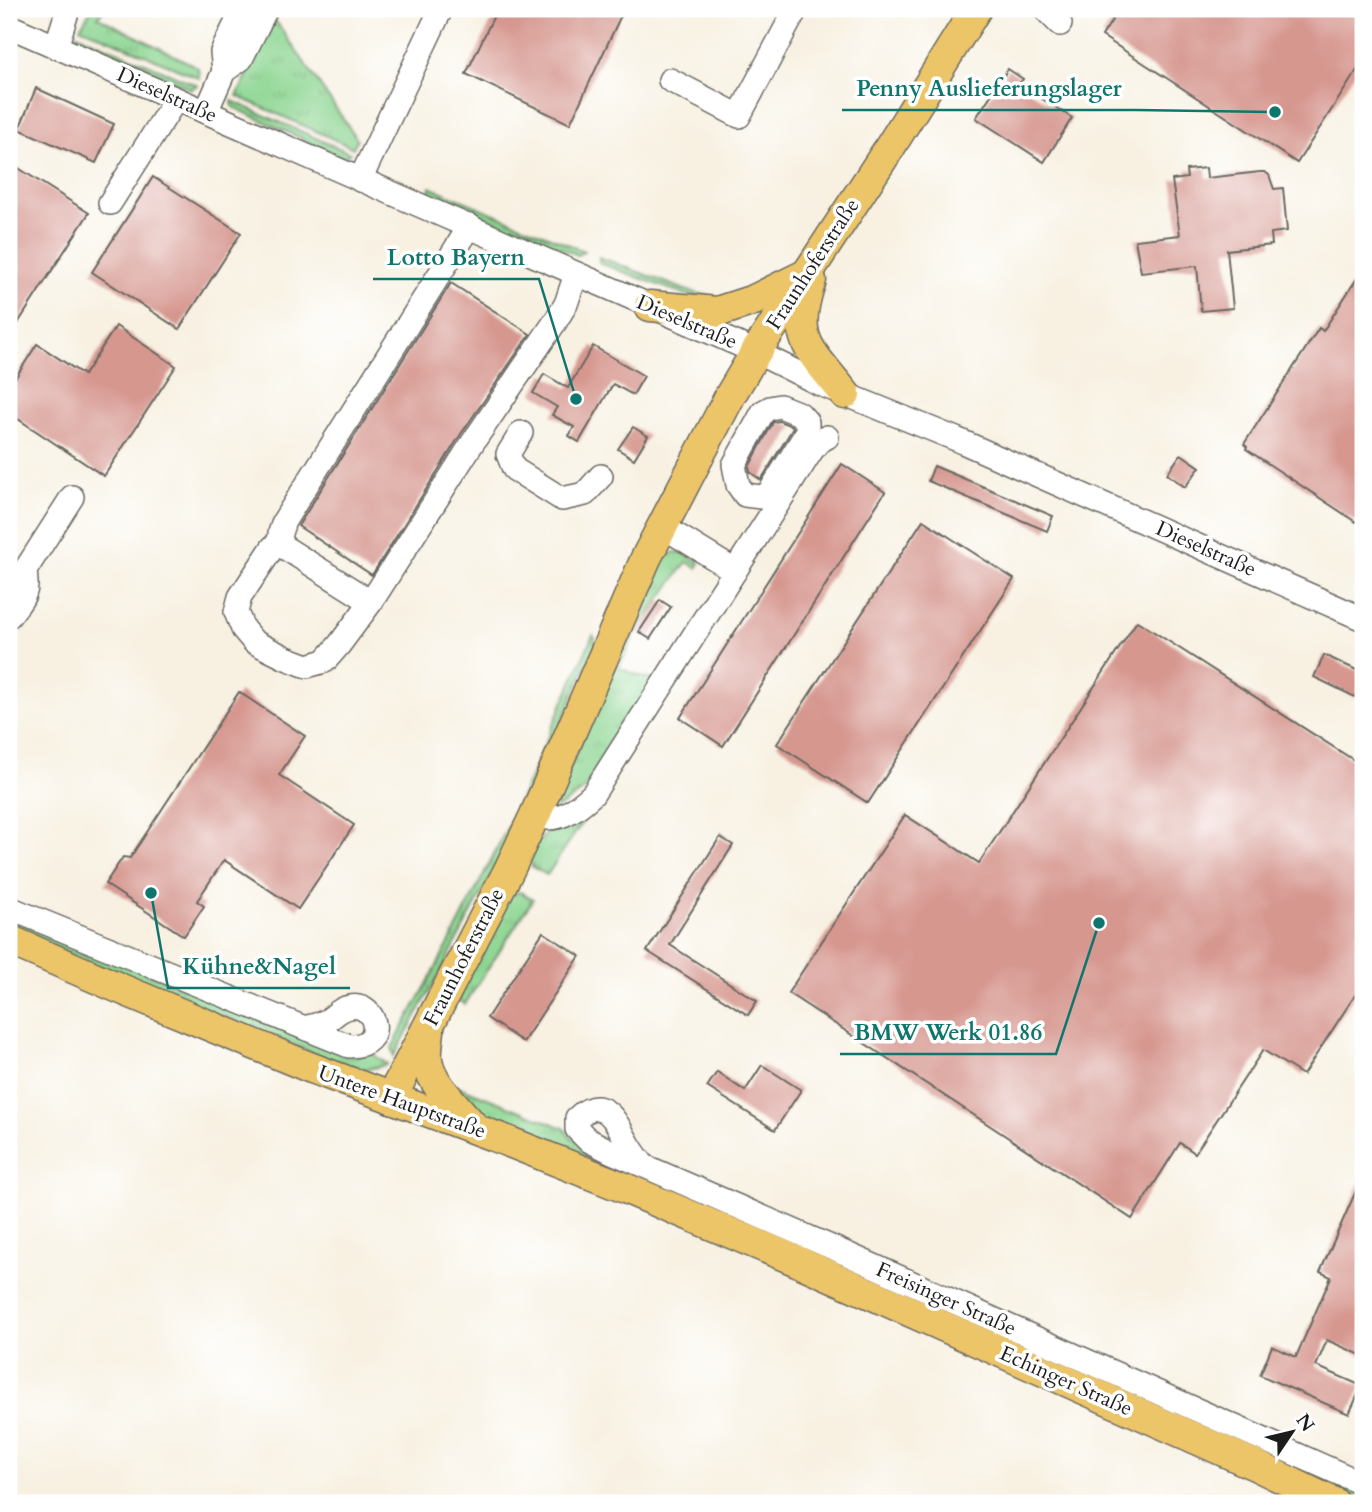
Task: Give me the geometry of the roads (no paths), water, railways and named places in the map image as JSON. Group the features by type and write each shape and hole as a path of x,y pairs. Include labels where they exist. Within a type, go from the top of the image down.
{"main road":[{"name":"Fraunhoferstraße","path":"391,1098 536,816 642,568 735,387 976,9"},
{"path":"650,306 717,312 754,300 813,263"},
{"path":"813,263 801,320 804,338 808,348 845,394"},
{"name":"Untere Hauptstraße","path":"9,940 309,1068 476,1129 797,1261"},
{"path":"430,1024 426,1050 428,1066 437,1084 476,1129"},
{"name":"Echinger Straße","path":"797,1261 1255,1465 1334,1503"}],"street":[{"path":"56,47 68,9"},
{"path":"206,112 224,71 222,52 243,9"},
{"path":"224,71 241,60 266,9"},
{"path":"360,180 441,9"},
{"path":"670,80 740,116 796,9"},
{"name":"Dieselstraße","path":"9,26 756,352 820,384 956,439 1363,619"},
{"path":"110,204 176,99"},
{"path":"279,544 284,521 470,226"},
{"path":"279,544 273,547 240,597 236,612 243,629 254,642 307,666 325,661 340,645 370,602 566,304 576,274"},
{"path":"521,433 508,454 513,470 562,499 585,494 601,476"},
{"path":"536,816 545,820 567,813 593,794 812,450 827,437"},
{"path":"9,616 26,589 26,569 72,497"},
{"path":"662,526 735,571"},
{"path":"279,544 370,602"},
{"path":"9,908 304,1028"},
{"name":"Freisinger Straße","path":"644,1166 1363,1485"}],"place":[{"name":"Penny Auslieferungslager","path":"1275,112"},
{"name":"Lotto Bayern","path":"576,399"},
{"name":"Kühne&Nagel","path":"151,893"},
{"name":"BMW Werk 01.86","path":"1099,923"}]}
